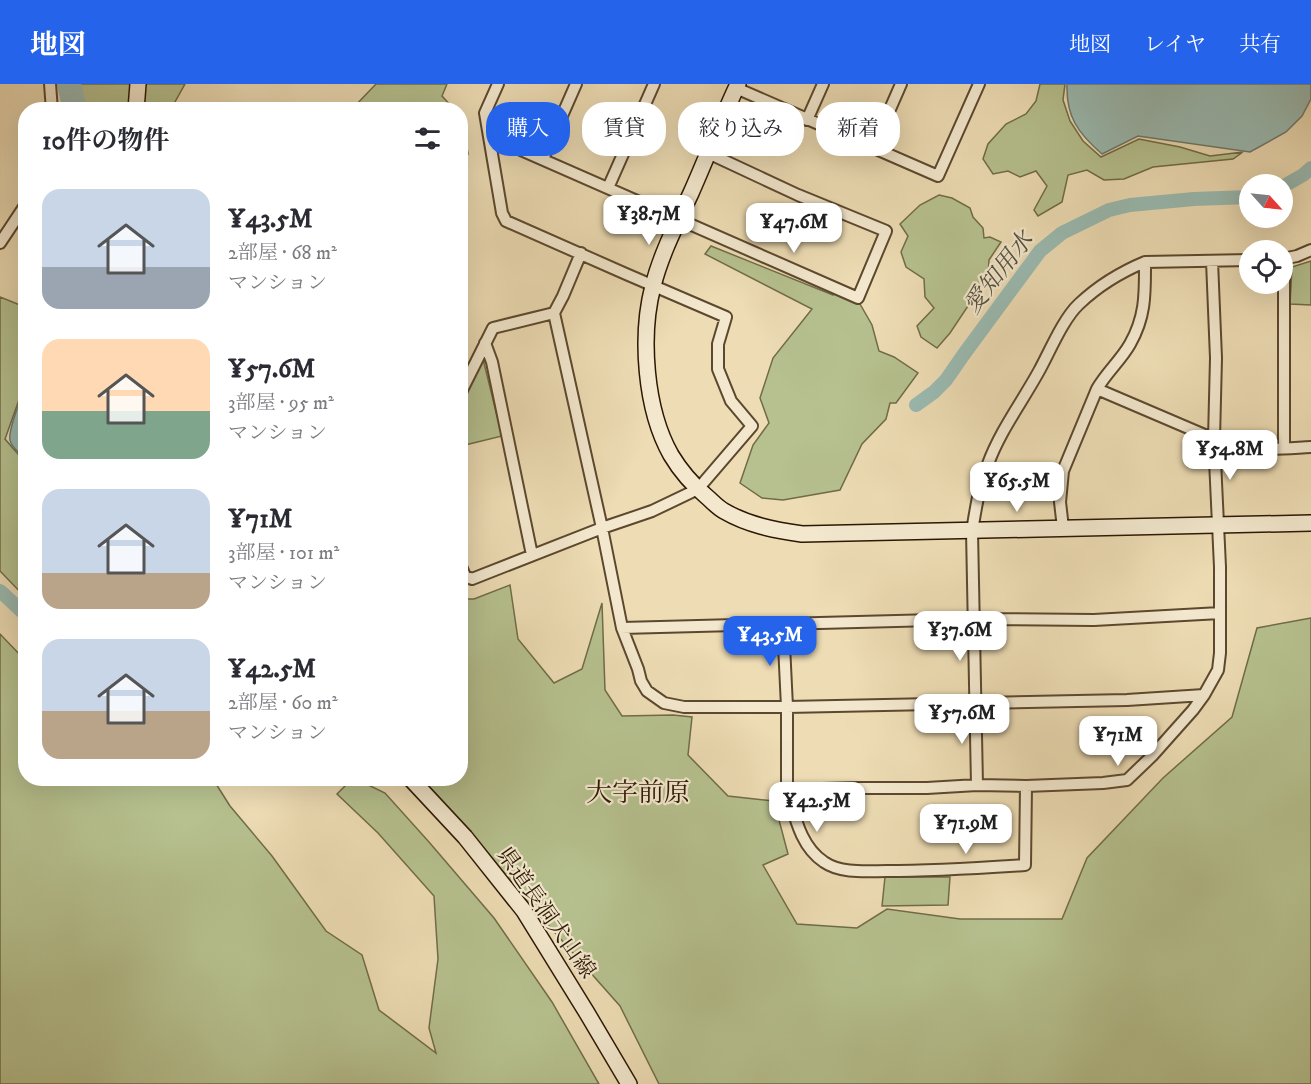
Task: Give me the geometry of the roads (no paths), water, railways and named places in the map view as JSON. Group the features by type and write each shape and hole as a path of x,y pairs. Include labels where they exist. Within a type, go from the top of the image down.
{"street":[{"path":"50,84 51,102"},
{"path":"137,102 138,84"},
{"path":"490,102 498,84"},
{"path":"543,159 576,84"},
{"path":"608,188 654,84"},
{"path":"807,120 823,84"},
{"path":"893,102 901,84"},
{"path":"892,156 938,176 979,84"},
{"path":"730,102 737,86 816,124"},
{"path":"468,577 472,579 652,511 698,489 752,426 730,401 718,369 718,344 726,317 506,221 502,213 492,156"},
{"path":"536,156 858,297 886,231 798,195 714,156"},
{"path":"707,156 666,247 653,286 646,328 646,356 649,384 658,424 671,455 698,489 722,510 743,521 774,530 802,534 1311,523"},
{"path":"0,243 18,216"},
{"path":"1293,257 1311,249"},
{"path":"581,253 554,313 622,628 641,681 647,691 664,703 684,707 976,704 1127,700 1204,695"},
{"path":"977,785 972,531 978,494 988,463 1068,317 1078,305 1104,284 1144,262 1239,260"},
{"path":"787,790 977,785 1026,786 1127,780 1193,710 1218,670 1220,653 1214,439 1216,358 1212,261"},
{"path":"1063,528 1060,502 1063,471 1097,389 1129,345 1141,320 1145,299 1144,262"},
{"path":"1283,294 1284,448"},
{"path":"468,377 493,328 554,313"},
{"path":"484,344 492,362 532,555"},
{"path":"1097,389 1214,439 1246,447 1311,447"},
{"path":"622,628 973,619 1094,620 1220,613"},
{"path":"783,624 787,707 787,790 800,833 815,855 826,864 856,871 933,872 1025,865 1026,786"},
{"name":"県道長洞犬山線","path":"417,786 465,837 524,911 629,1084"}],"water":[{"path":"1067,84 1311,84 1311,99 1302,116 1286,132 1250,152 1138,136 1102,154 1086,139 1075,124 1067,96"},
{"path":"18,406 18,451 10,440"}],"waterway":[{"path":"69,84 73,102"},
{"name":"愛知用水","path":"1293,181 1311,168"},
{"name":"愛知用水","path":"916,405 946,380 1040,251 1062,233 1109,210 1130,205 1239,197"},
{"name":"愛知用水","path":"0,591 18,608"}],"district":[{"name":"大字前原","path":"638,793"}]}
